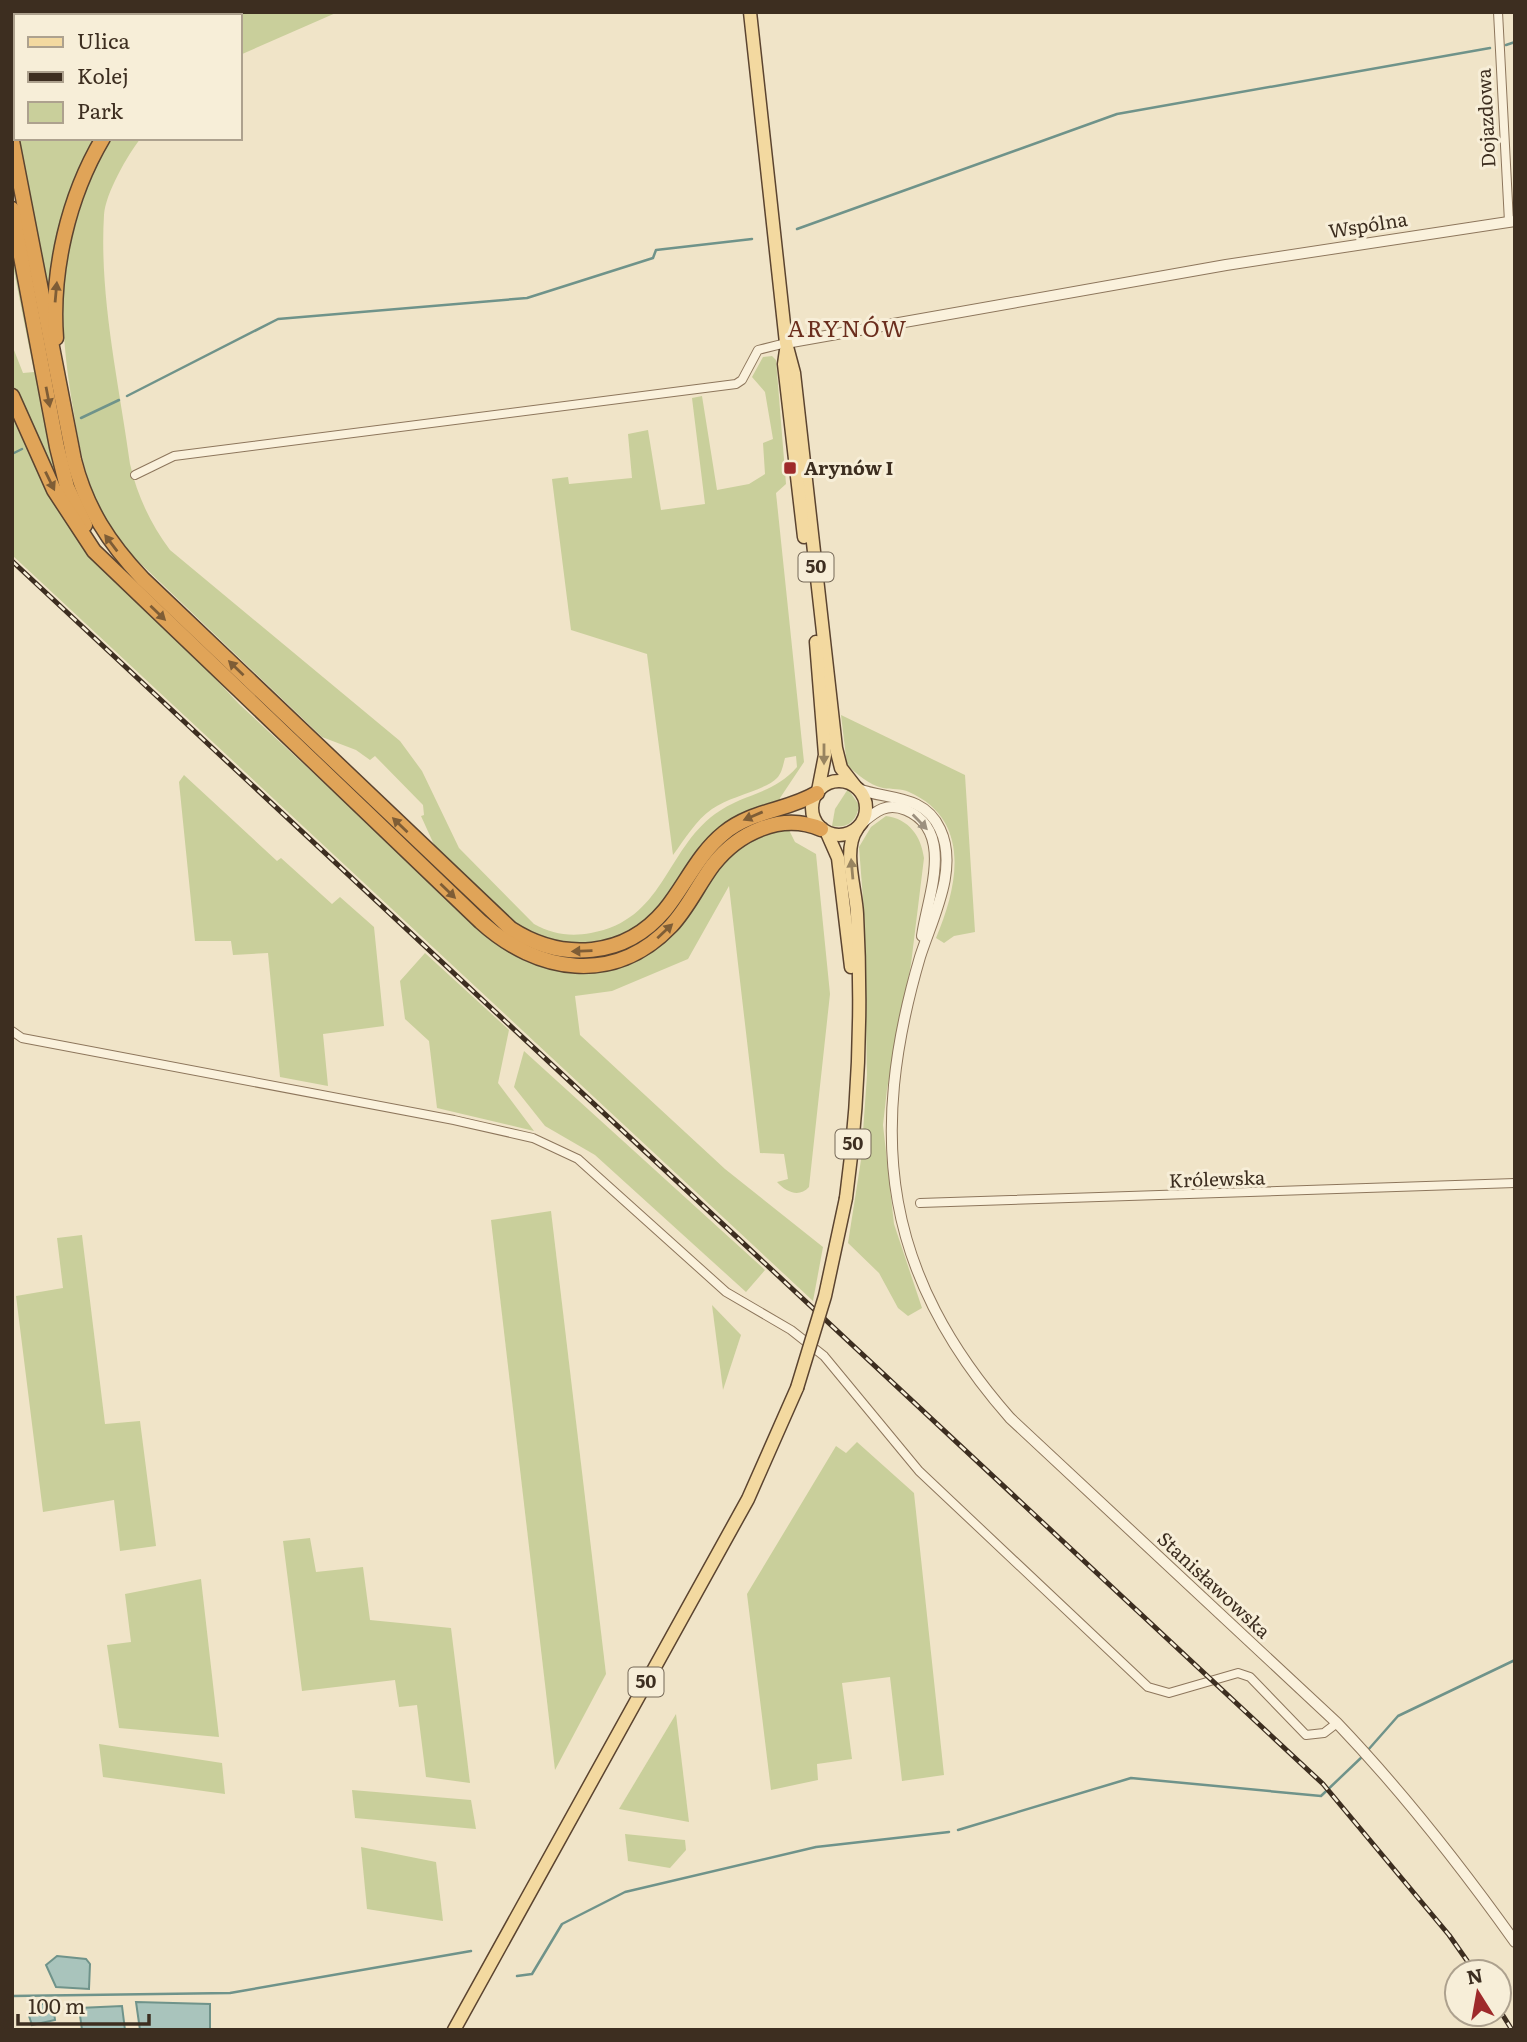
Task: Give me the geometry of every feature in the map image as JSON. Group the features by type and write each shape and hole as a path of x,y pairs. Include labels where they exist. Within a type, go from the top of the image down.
{"highway":[{"path":"64,409 55,320 61,254 80,185 102,140"},
{"path":"12,141 82,489 103,531 122,557 495,916 530,940 551,948 583,952 615,946 633,938 658,918 706,850 729,830 754,815 800,802 817,792"},
{"path":"12,209 62,467 78,514 109,565"},
{"path":"12,396 62,505 86,541 495,935 536,959 582,966 611,962 634,953 672,925 713,865 744,837 783,822 808,824 824,831"}],"main road":[{"name":"50","path":"454,2030 748,1499 797,1388 825,1296 846,1198 861,1017 851,861 853,836 867,809 838,757 794,373 786,343 750,12"},
{"name":"50","path":"786,343 784,364 814,617 824,745 824,771 812,812 838,858 847,920 857,1090"},
{"path":"817,792 836,781 857,787"},
{"path":"824,831 839,836 860,826"}],"street":[{"name":"Dojazdowa","path":"1498,12 1512,221"},
{"name":"Wspólna","path":"786,343 1226,265 1512,221"},
{"path":"135,475 174,456 736,384 742,380 758,350 786,343"},
{"path":"857,787 916,803 932,817 942,835 946,852 944,878 920,959"},
{"path":"860,826 879,809 894,807 911,813 923,823 931,836 935,864 920,959"},
{"name":"Stanisławowska","path":"920,959 902,1041 892,1117 895,1182 907,1245 930,1304 955,1349 1002,1408 1338,1723 1449,1850 1515,1942"},
{"path":"12,1031 22,1038 454,1120 533,1138 557,1148 596,1174 726,1292 791,1330 824,1356 919,1471 1148,1687 1168,1693 1238,1673 1250,1677 1306,1735 1324,1733 1338,1723"},
{"name":"Królewska","path":"920,1203 1515,1184"}],"green space":[{"path":"12,12 60,12 14,14 12,31"},
{"path":"338,12 242,54 242,14 228,14"},
{"path":"14,84 14,134 12,123"},
{"path":"15,140 97,140 89,155 49,321"},
{"path":"107,140 140,140 124,164 105,206 104,277 130,464 141,498 163,540 170,550 400,741 422,771 459,848 534,924 561,934 591,933 615,926 634,914 662,882 698,829 726,807 768,789 797,767 796,756 785,758 780,774 772,782 728,800 706,813 673,855 647,654 571,630 552,479 568,477 569,484 632,478 628,434 648,430 661,510 705,504 692,398 702,396 717,490 749,484 765,474 763,443 773,439 765,392 752,377 763,357 772,356 776,360 786,484 776,493 804,762 780,798 781,802 740,816 645,923 616,941 577,946 524,933 436,849 421,816 424,815 423,805 375,756 370,760 356,750 322,737 116,540 107,525 88,479 80,447 64,337 63,304 71,242 92,176"},
{"path":"12,236 73,509 45,463 12,385 12,345 23,373 34,372 12,261"},
{"path":"12,406 46,485 183,644 239,704 496,943 525,961 555,970 600,972 629,963 732,853 760,835 788,828 795,842 816,854 830,994 809,1187 805,1190 793,1192 784,1189 777,1182 788,1179 784,1154 760,1153 729,886 688,959 612,991 575,996 580,1035 725,1169 823,1247 813,1301 12,555"},
{"path":"841,715 965,775 975,932 954,936 944,943 936,938 944,918 954,876 951,837 943,819 929,804 906,791 873,784 847,765"},
{"path":"184,775 277,861 281,858 332,904 340,897 374,927 384,1026 323,1034 328,1086 280,1077 268,953 233,955 231,941 195,941 179,782"},
{"path":"848,789 859,805 856,815 847,825 832,826 835,809"},
{"path":"886,816 901,821 912,830 920,843 924,858 911,964 887,1089 883,1125 894,1224 922,1308 908,1316 898,1308 879,1273 848,1243 861,1160 867,1075 864,912 859,847 871,827"},
{"path":"425,953 509,1030 498,1083 534,1131 437,1108 429,1041 405,1019 400,981"},
{"path":"524,1051 765,1270 746,1292 595,1155 545,1126 514,1087"},
{"path":"551,1211 606,1674 555,1770 491,1220"},
{"path":"82,1235 105,1424 140,1421 156,1546 120,1551 114,1500 43,1512 16,1296 63,1288 57,1238"},
{"path":"712,1305 741,1335 723,1390"},
{"path":"857,1442 914,1493 944,1775 902,1781 890,1677 842,1683 852,1759 817,1764 818,1780 771,1790 747,1594 836,1446 846,1453"},
{"path":"310,1538 316,1572 363,1567 370,1620 451,1628 470,1783 426,1777 417,1705 399,1707 395,1680 302,1691 283,1541"},
{"path":"201,1579 219,1737 119,1728 107,1645 131,1642 125,1594"},
{"path":"676,1714 689,1822 619,1809"},
{"path":"99,1744 222,1763 225,1794 103,1777"},
{"path":"352,1790 471,1800 476,1829 355,1818"},
{"path":"625,1834 685,1840 686,1850 670,1868 628,1861"},
{"path":"361,1847 436,1862 443,1921 367,1909"}],"water":[{"path":"57,1956 86,1959 90,1964 89,1989 56,1987 46,1965"},
{"path":"45,2002 54,2012 55,2020 32,2025 28,2013"},
{"path":"136,2002 210,2004 210,2030 140,2030"},
{"path":"122,2006 125,2030 82,2030 79,2008"}],"waterway":[{"path":"1506,45 1515,42"},
{"path":"797,229 1117,114 1490,48"},
{"path":"127,396 278,319 527,298 653,258 656,250 752,239"},
{"path":"81,418 119,400"},
{"path":"12,454 22,449"},
{"path":"1368,1750 1398,1716 1515,1660"},
{"path":"958,1830 1131,1778 1321,1796 1364,1755"},
{"path":"517,1976 532,1974 562,1924 625,1892 816,1847 949,1832"},
{"path":"12,1996 230,1993 471,1951"}],"railway":[{"path":"12,561 1323,1784 1465,1958"}],"place":[{"name":"Arynów I","path":"790,468"}],"district":[{"name":"ARYNÓW","path":"848,329"}]}
